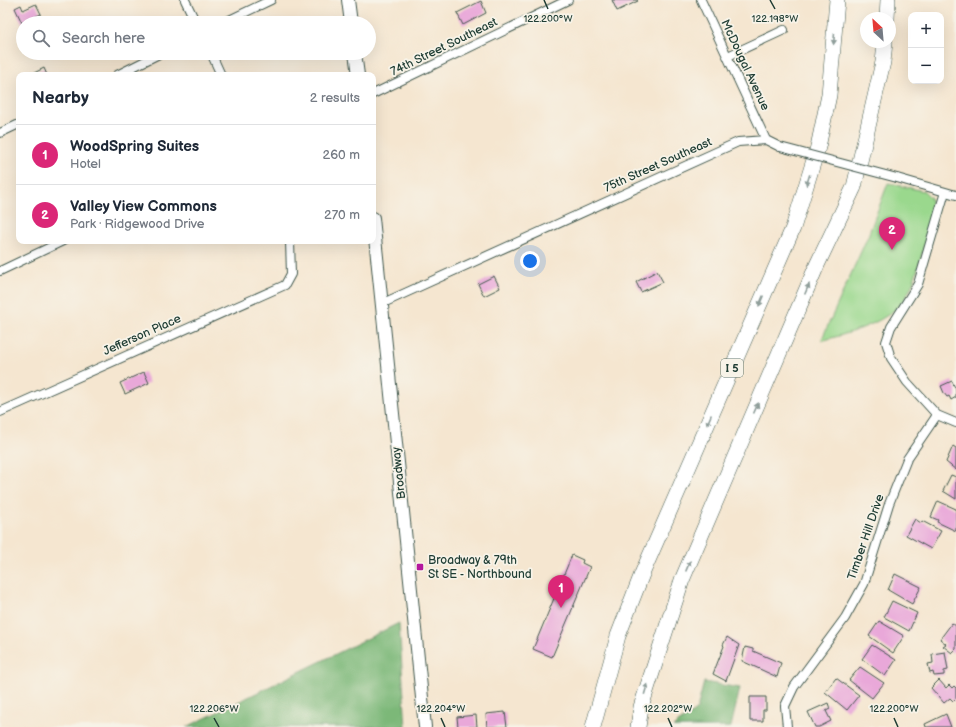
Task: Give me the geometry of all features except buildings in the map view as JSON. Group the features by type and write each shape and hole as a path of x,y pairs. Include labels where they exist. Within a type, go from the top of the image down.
{"highway":[{"name":"I 5","path":"593,727 618,636 642,574 793,228 818,147 829,95 837,0"},
{"path":"887,12 888,0"},
{"path":"638,727 641,707 682,580 817,265 854,187 883,62 884,48"}],"street":[{"path":"185,0 193,16"},
{"path":"238,16 271,0"},
{"path":"348,0 350,16"},
{"name":"74th Street Southeast","path":"376,93 568,0"},
{"name":"McDougal Avenue","path":"701,0 766,140"},
{"path":"728,56 784,30"},
{"path":"123,72 147,60"},
{"path":"214,60 220,72"},
{"path":"356,60 358,72"},
{"path":"0,134 16,126"},
{"path":"766,140 780,147 956,195"},
{"name":"75th Street Southeast","path":"381,304 738,142 766,140"},
{"path":"945,192 918,284 891,327 886,342 891,358 907,382 937,415 956,423"},
{"path":"0,271 57,244"},
{"name":"Jefferson Place","path":"4,410 285,285 291,274 290,244"},
{"name":"Broadway","path":"375,244 425,727"},
{"name":"Timber Hill Drive","path":"787,727 785,706 794,687 818,652 845,618 864,584 889,504 907,459 937,415"}],"green space":[{"path":"888,183 924,191 931,198 928,231 914,281 907,296 897,308 880,320 861,329 821,341 868,236"},
{"path":"399,623 406,727 187,727"},
{"path":"704,682 740,688 731,727 673,727 697,709"}],"place":[{"name":"Valley View Commons","path":"892,250"},
{"name":"Broadway & 79th St SE - Northbound","path":"420,567"},
{"name":"WoodSpring Suites","path":"561,608"}]}
